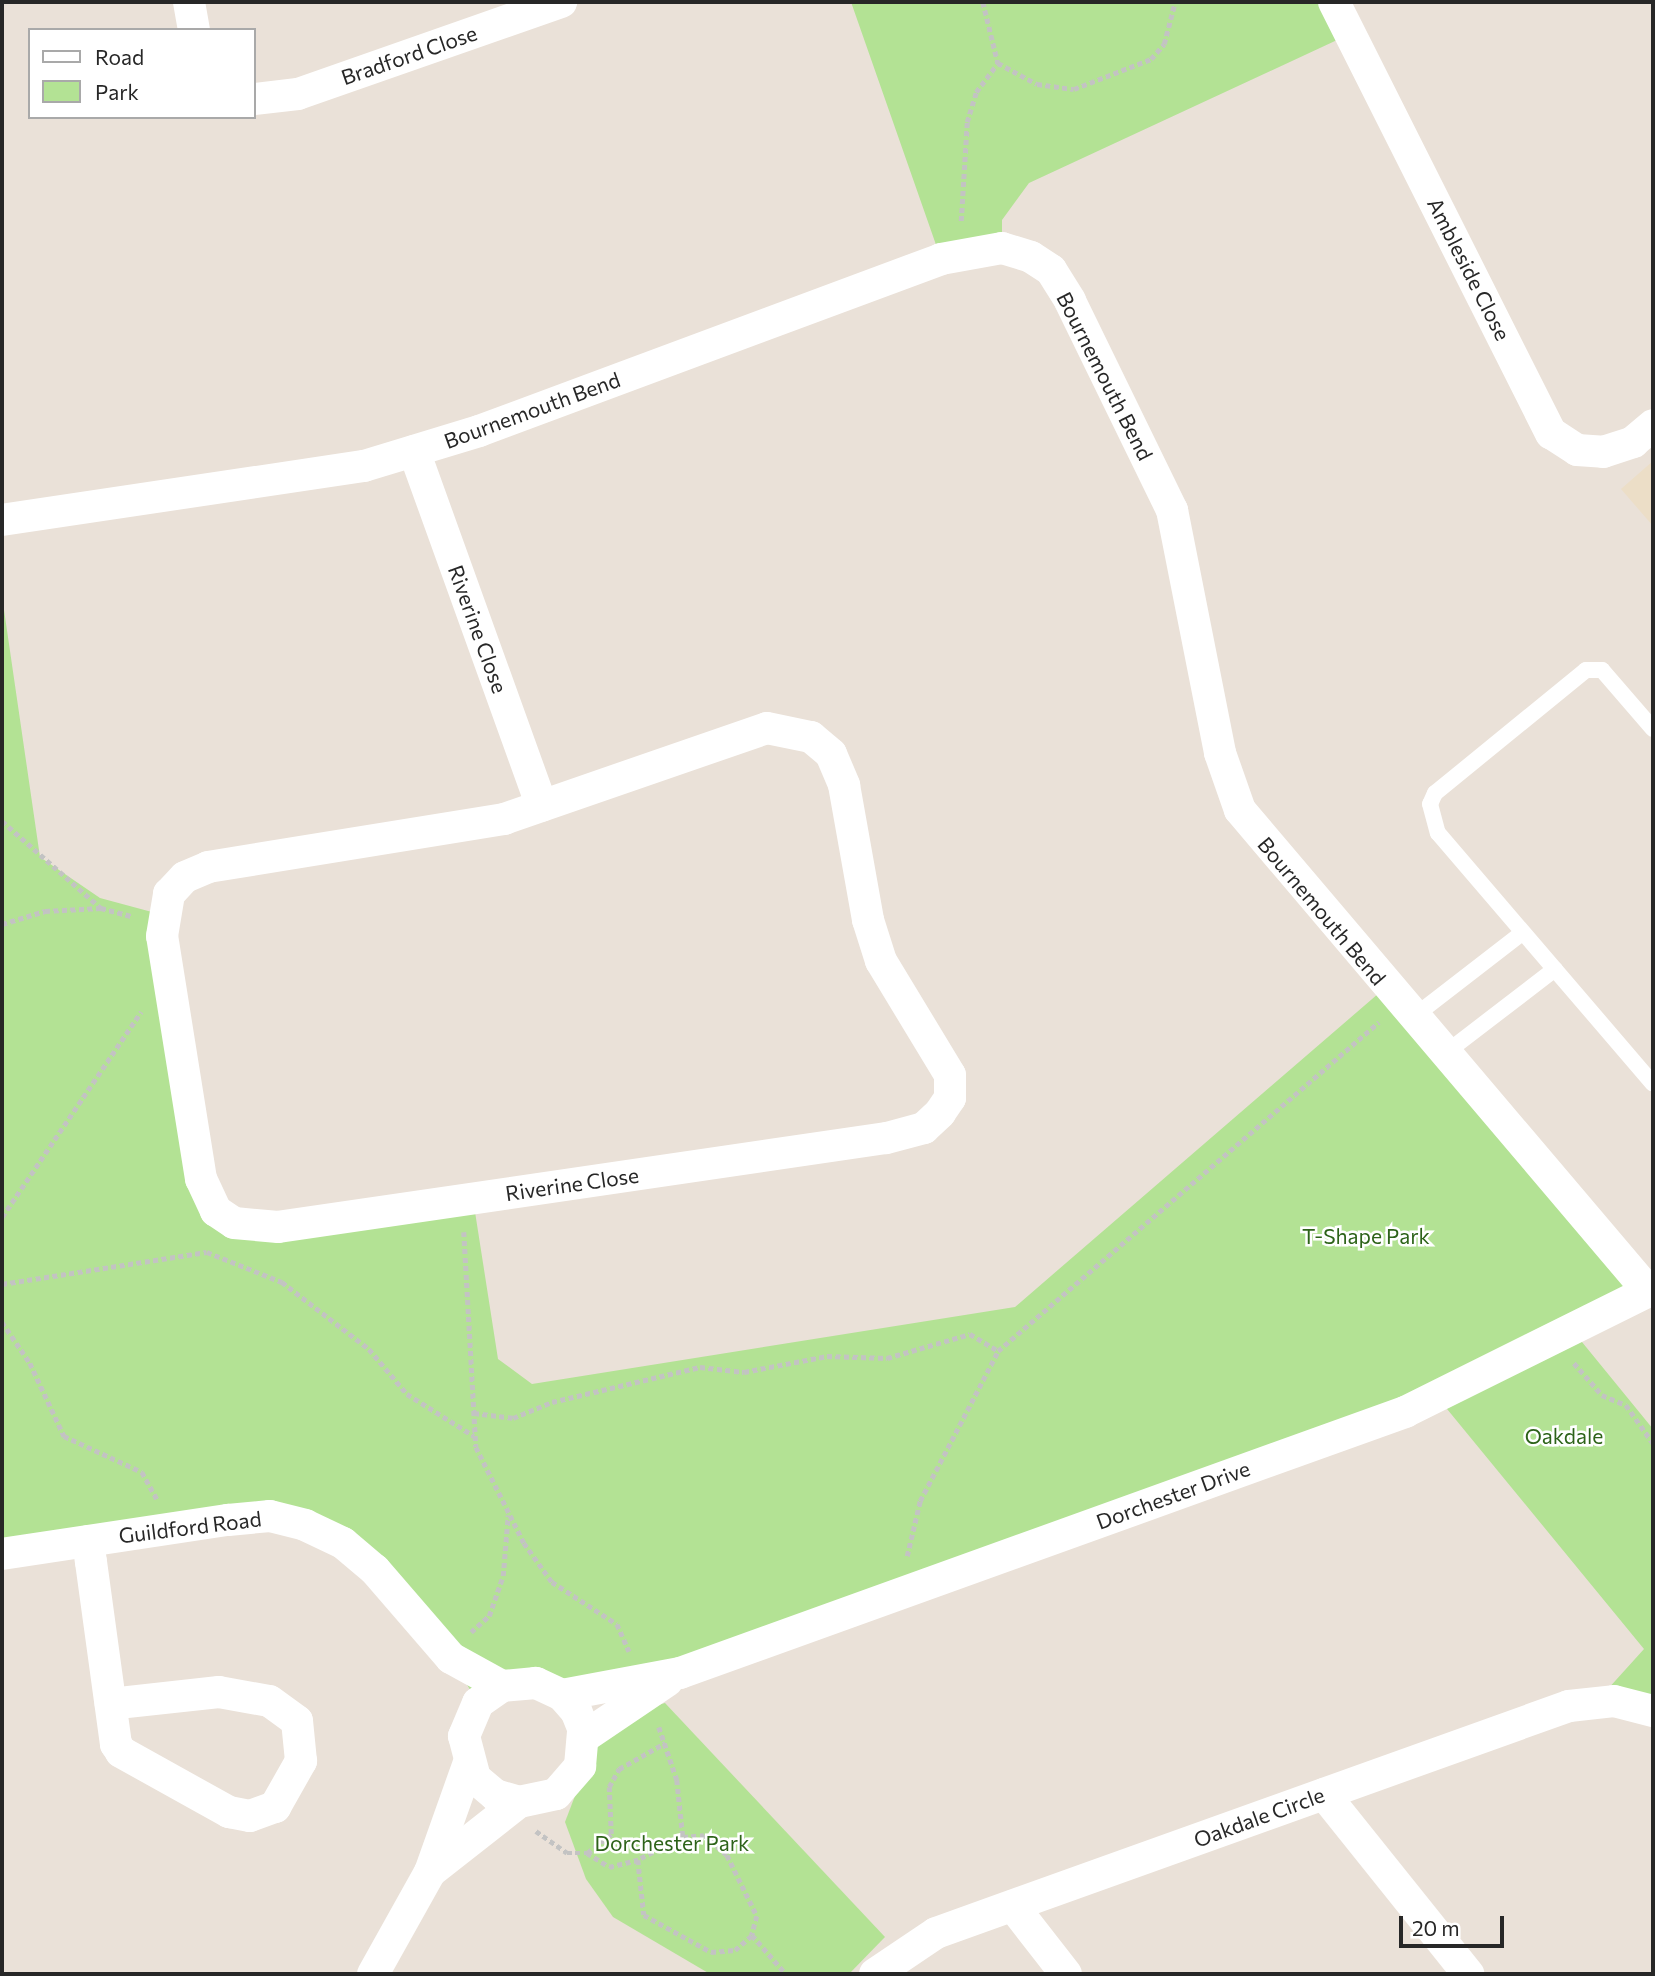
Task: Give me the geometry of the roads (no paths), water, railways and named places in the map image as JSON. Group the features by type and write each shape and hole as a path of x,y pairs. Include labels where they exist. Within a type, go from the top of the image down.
{"street":[{"path":"189,2 194,28"},
{"name":"Bradford Close","path":"256,99 298,94 561,2"},
{"name":"Ambleside Close","path":"1334,2 1551,433 1577,450 1603,452 1633,442 1653,425"},
{"name":"Bournemouth Bend","path":"2,520 364,466 414,451 974,250 1002,248 1031,257 1051,270 1070,301 1172,510 1220,753 1240,810 1443,1055 1651,1290"},
{"name":"Riverine Close","path":"414,451 542,806"},
{"name":"Riverine Close","path":"767,728 811,737 831,754 844,785 867,920 881,961 939,1050 950,1075 950,1098 940,1114 910,1133 278,1227 234,1223 216,1211 201,1180 168,971 162,925 169,894 185,877 208,867 463,828 542,806 767,728"},
{"name":"Dorchester Drive","path":"562,1695 645,1687 1405,1412 1651,1290"},
{"name":"Guildford Road","path":"2,1554 270,1516 305,1525 343,1544 375,1570 449,1656 502,1686"},
{"path":"88,1541 111,1704 121,1752 229,1812 250,1816 275,1807 301,1761 297,1721 269,1701 219,1692 111,1704"},
{"name":"Guildford Road","path":"449,1656 467,1721"},
{"path":"373,1974 430,1872 468,1765 467,1721 478,1703 502,1686 537,1683 562,1695 576,1711 584,1737 580,1766 570,1782 538,1801 519,1802 495,1795 468,1765"},
{"name":"Dorchester Drive","path":"584,1737 645,1687"},
{"name":"Oakdale Circle","path":"876,1974 936,1933 1569,1706 1614,1701 1653,1711"},
{"path":"1324,1794 1468,1974"},
{"path":"430,1872 519,1802"},
{"path":"1013,1906 1066,1974"}],"lane":[{"path":"1653,729 1602,670 1586,670 1435,793 1431,811 1438,833 1653,1084"},
{"path":"1406,1011 1522,933"},
{"path":"1443,1055 1555,969"}],"park label":[{"name":"T-Shape Park","path":"1366,1236"},
{"name":"Oakdale","path":"1564,1436"},
{"name":"Dorchester Park","path":"672,1843"}]}
